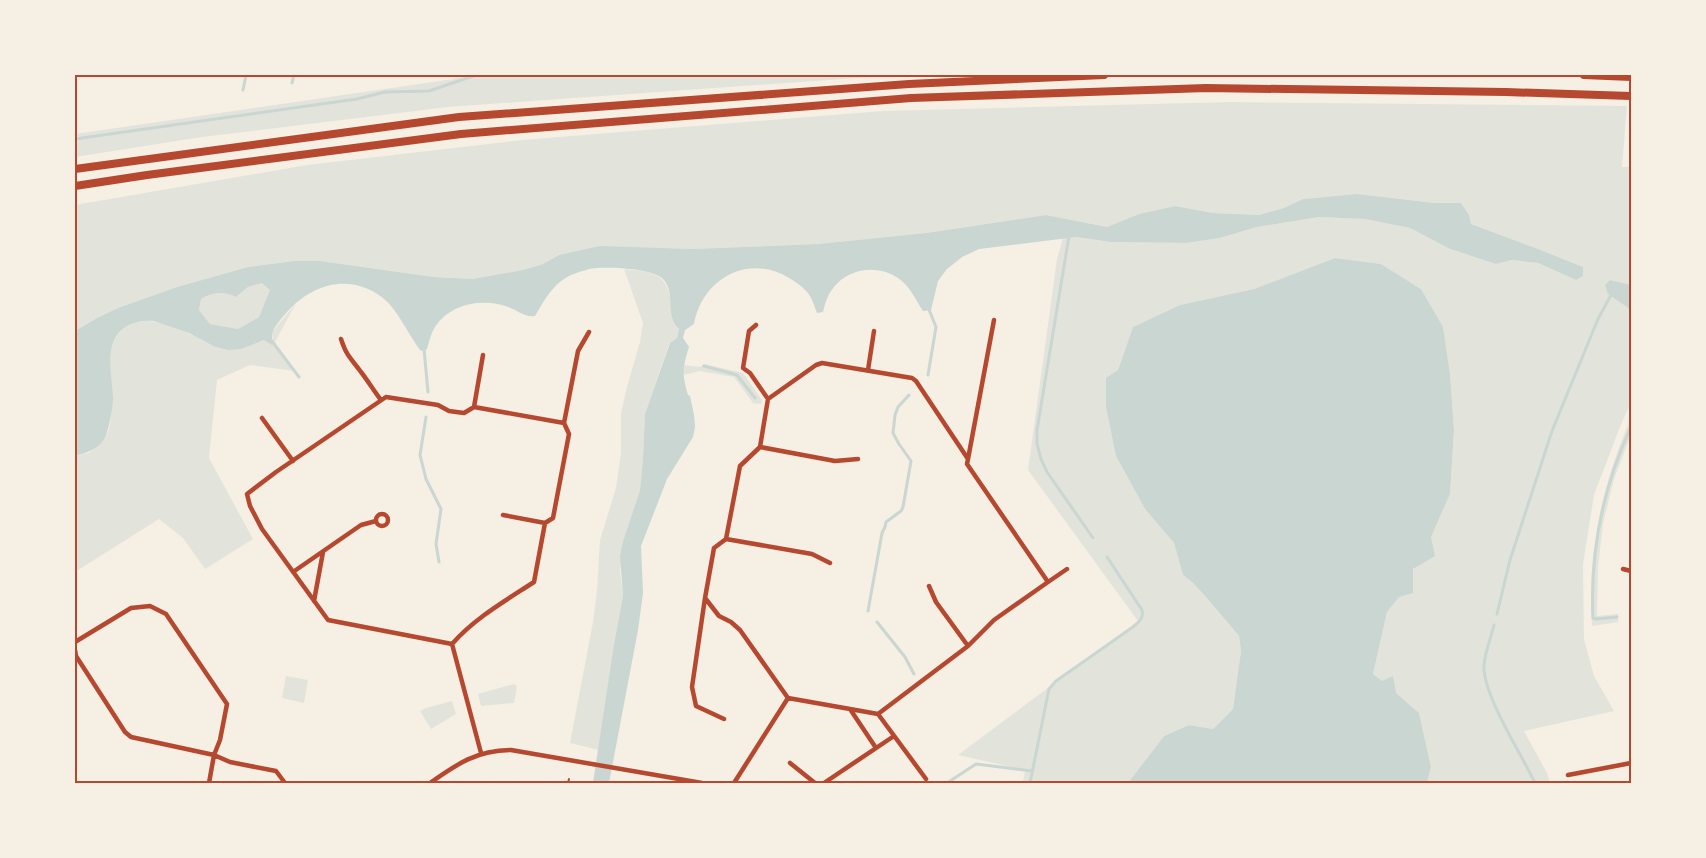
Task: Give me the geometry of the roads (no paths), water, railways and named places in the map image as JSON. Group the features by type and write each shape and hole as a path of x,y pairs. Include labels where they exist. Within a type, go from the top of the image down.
{"highway":[{"path":"75,169 459,117 898,85 1104,75"},
{"path":"1584,75 1631,77"},
{"path":"75,186 462,134 911,98 1206,88 1631,96"}],"street":[{"path":"994,320 967,464 1048,582"},
{"path":"724,719 696,706 692,687 714,548 726,538 740,466 760,447 768,399 750,373 743,368 749,331 756,325"},
{"path":"868,370 874,331"},
{"path":"503,514 545,523 553,518 568,434 564,423 578,351 589,332"},
{"path":"341,339 345,352 381,400"},
{"path":"452,644 328,620 262,528 250,506 247,494 386,397 438,405 449,411 465,413 474,406 483,355"},
{"path":"768,399 822,363 912,378 968,459"},
{"path":"474,406 564,423"},
{"path":"262,418 293,461"},
{"path":"760,447 835,461 858,459"},
{"path":"293,572 361,525 376,521"},
{"path":"452,644 484,615 534,582 545,523"},
{"path":"726,538 812,554 830,564"},
{"path":"314,601 323,552"},
{"path":"878,714 968,646 994,620 1067,569"},
{"path":"1623,569 1631,571"},
{"path":"929,586 936,602 968,646"},
{"path":"705,598 719,616 740,630 788,698 878,714 926,779"},
{"path":"75,642 131,608 150,606 166,614 227,704 220,740 213,755 209,783"},
{"path":"452,644 481,753"},
{"path":"75,650 76,656 125,732 131,737 276,771 285,783"},
{"path":"734,783 788,698"},
{"path":"850,709 876,748"},
{"path":"824,783 894,736"},
{"path":"430,783 461,762 481,753 522,750 702,783"},
{"path":"790,763 814,783"},
{"path":"1568,775 1631,763"}],"waterway":[{"path":"243,90 246,75"},
{"path":"292,83 294,75"},
{"path":"75,139 357,99 385,92 429,91 476,75"},
{"path":"1069,236 1037,430 1037,444 1047,472 1093,538"},
{"path":"1497,614 1510,560 1552,431 1598,319 1611,295"},
{"path":"928,307 936,327 928,375"},
{"path":"271,340 299,377"},
{"path":"424,349 428,392"},
{"path":"704,366 737,375 755,398"},
{"path":"868,611 882,533 886,522 903,507 911,461 893,433 898,407 909,395"},
{"path":"426,417 420,455 426,479 441,509 436,544 439,562"},
{"path":"1617,617 1593,618 1594,569 1596,545 1606,497 1631,427"},
{"path":"1030,783 1049,689 1056,681 1133,627 1142,618 1142,610 1107,557"},
{"path":"877,622 905,657 914,674"},
{"path":"1494,625 1484,665 1485,677 1496,708 1535,783"},
{"path":"947,783 976,764 1032,771"}]}
